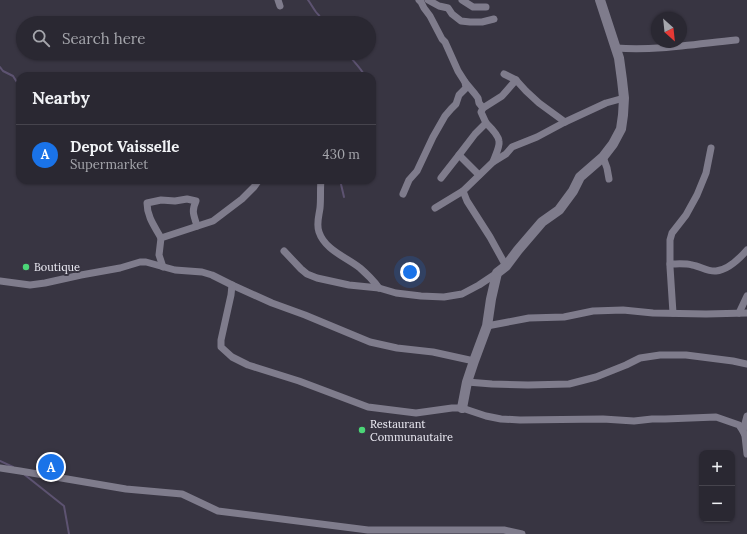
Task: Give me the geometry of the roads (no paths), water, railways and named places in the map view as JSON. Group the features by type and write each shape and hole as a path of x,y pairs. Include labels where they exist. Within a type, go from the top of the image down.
{"street":[{"path":"419,0 445,42 458,72 478,98 479,103 483,108"},
{"path":"428,0 448,8 452,14 461,21 482,22 494,19"},
{"path":"462,0 473,7 486,7"},
{"path":"284,251 307,274 317,278 350,285 378,288 396,293 432,297 462,294 479,285 506,266 542,222 559,210 573,191 580,177 603,157 613,144 621,129 624,98 620,65 600,0"},
{"path":"616,48 664,48 736,40"},
{"path":"504,74 516,80 539,103 565,122"},
{"path":"493,162 499,140 497,135 486,123 481,112 483,108 502,96 516,80"},
{"path":"403,194 409,180 417,171 445,116 456,104 459,95 466,88 465,82"},
{"path":"435,208 463,191 493,162 506,154 512,147 537,137 565,122 606,104 624,98"},
{"path":"441,178 475,134 486,123"},
{"path":"673,313 670,240 672,233 686,215 697,195 706,173 711,148"},
{"path":"459,155 479,175"},
{"path":"603,157 609,179"},
{"path":"162,238 213,221 233,207 256,184"},
{"path":"320,184 318,232 329,248 360,268 372,279 378,288"},
{"path":"463,191 467,201 490,236 506,266"},
{"path":"163,267 159,255 162,238 150,220 147,210 147,203 161,200 175,201 187,199 196,201 193,207 197,226"},
{"path":"670,264 692,265 716,271 727,268 747,250"},
{"path":"0,282 30,285 46,283 74,276 120,268 140,262 146,262 174,270 202,272 212,275 272,303 370,342 397,348 433,352 474,361"},
{"path":"462,408 474,361 487,326 497,273"},
{"path":"232,285 221,347 232,357 248,365 299,381 368,407 416,413 462,408 486,416 501,419 520,420 603,419 634,421 716,417 739,425 745,436 747,454"},
{"path":"739,313 747,296"},
{"path":"487,326 529,318 564,317 593,311 623,310 653,313 747,313"},
{"path":"468,382 521,385 570,384 596,377 640,358 660,355 686,355 747,364"},
{"path":"743,431 747,419"},
{"path":"0,468 126,489 182,494 218,511 368,530 482,532 504,530 522,534"}],"waterway":[{"path":"308,0 320,16"},
{"path":"353,60 362,72"},
{"path":"0,67 3,71 13,76 16,81"},
{"path":"341,184 344,197"},
{"path":"0,461 13,467"},
{"path":"25,475 64,506 69,534"}],"place":[{"name":"Boutique","path":"26,267"},
{"name":"Restaurant Communautaire","path":"362,430"},
{"name":"Depot Vaisselle","path":"51,467"}]}
